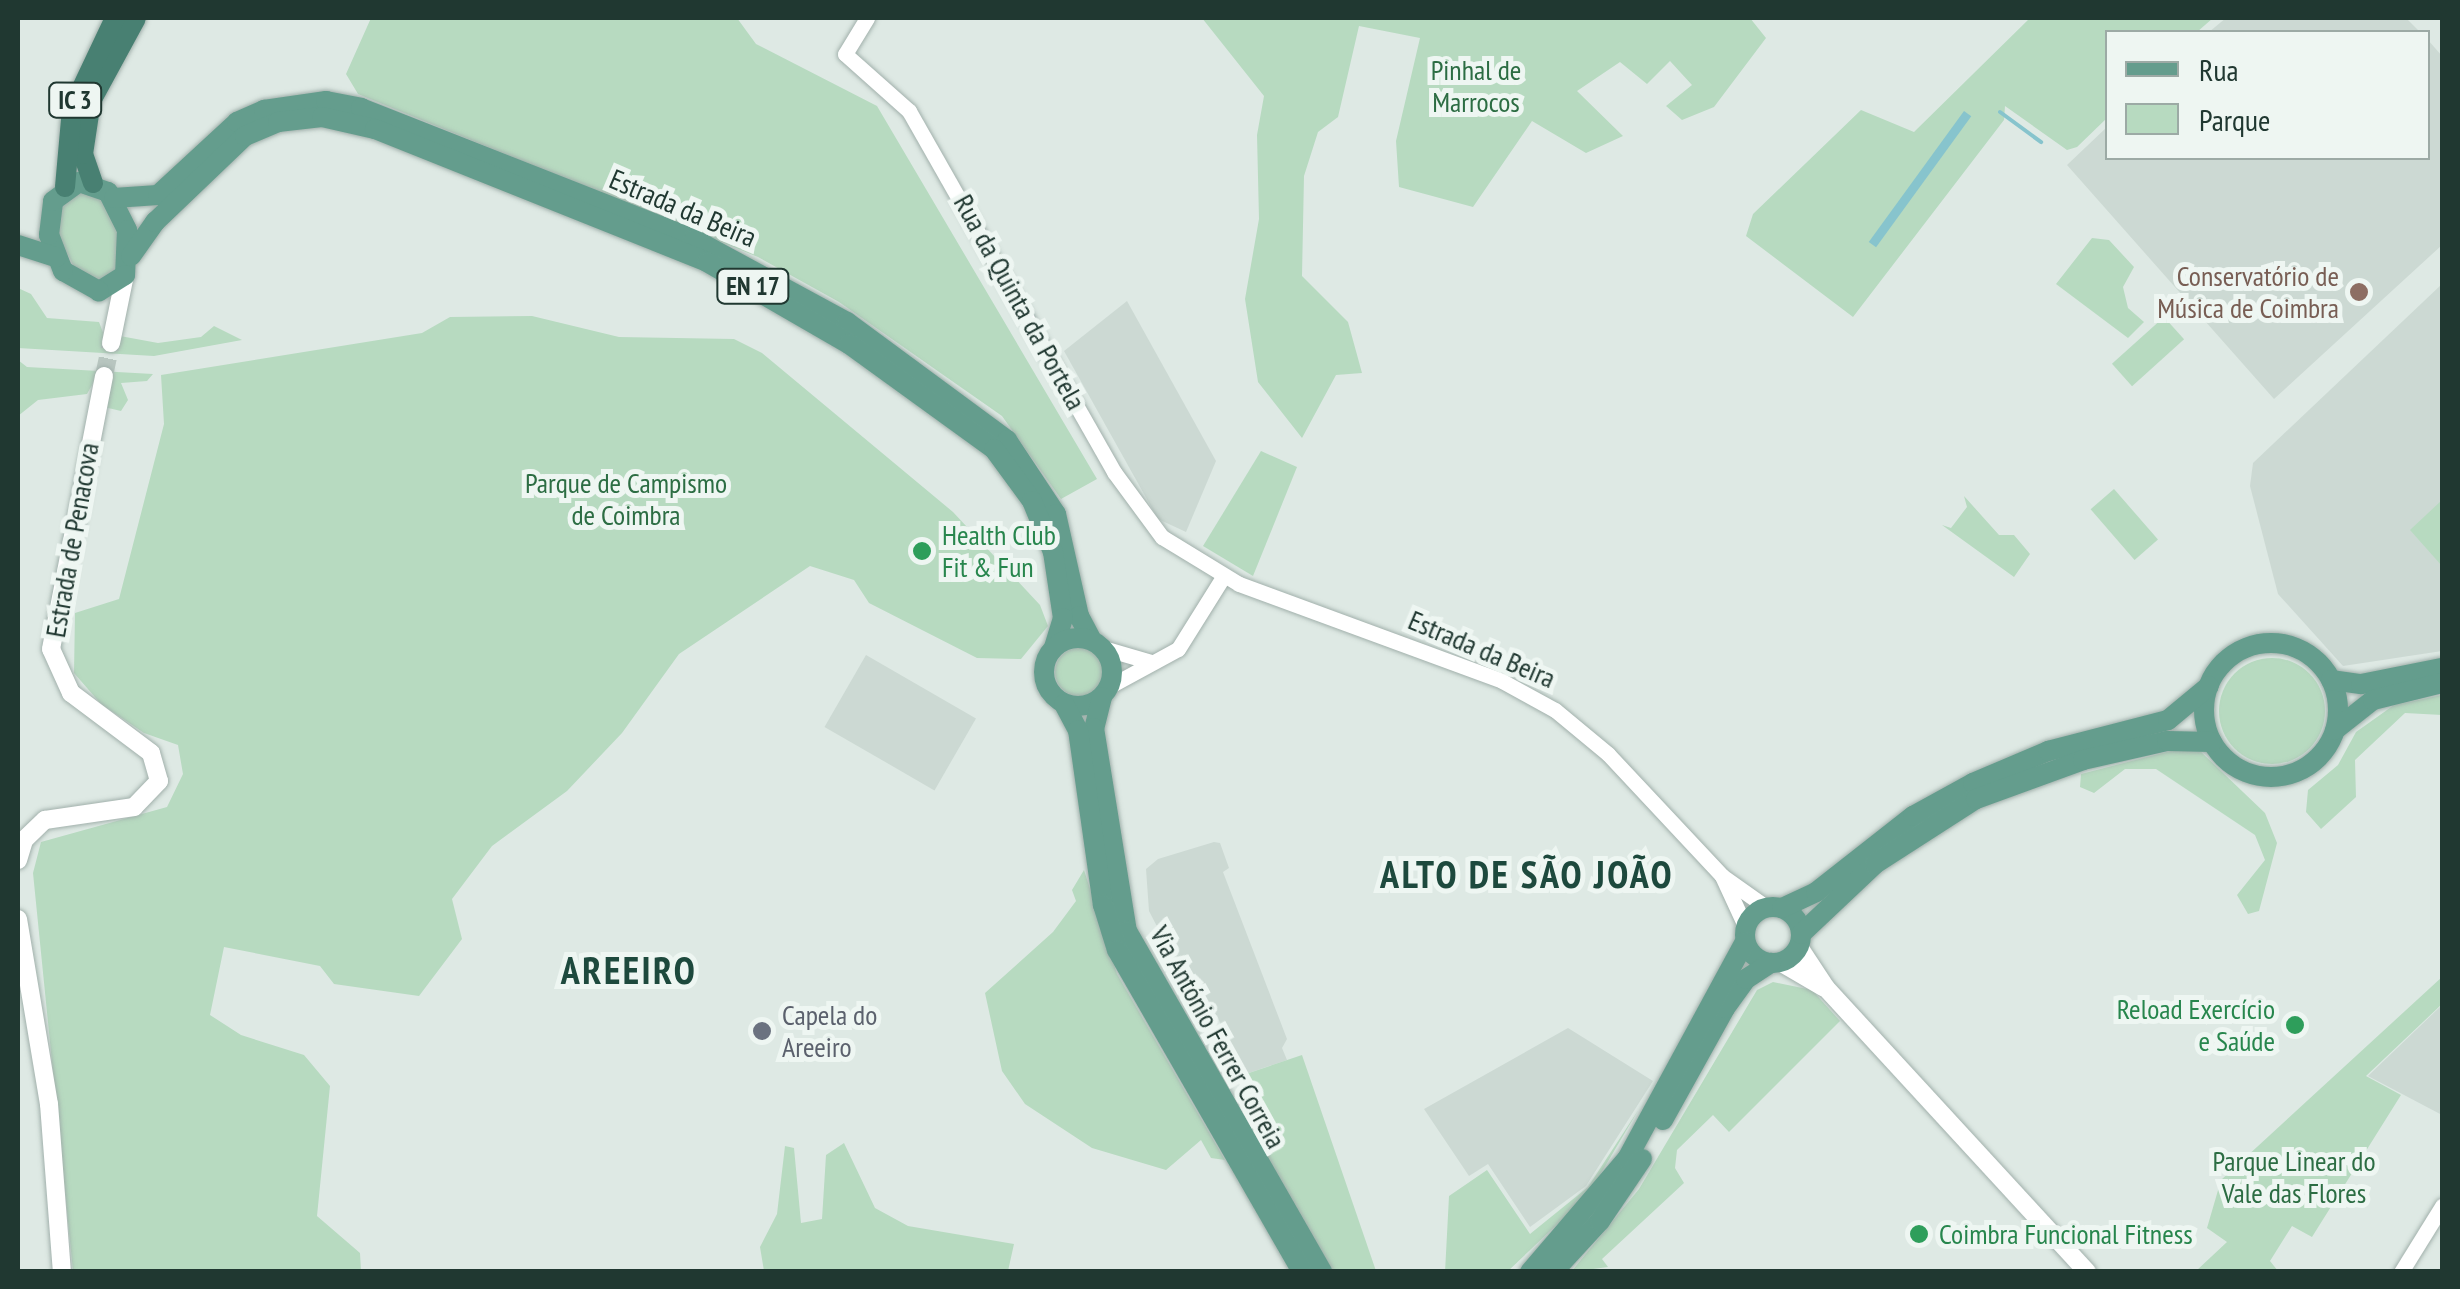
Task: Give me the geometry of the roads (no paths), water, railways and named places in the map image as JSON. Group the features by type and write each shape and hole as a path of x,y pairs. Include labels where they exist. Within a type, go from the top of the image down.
{"highway":[{"name":"IC 3","path":"65,187 72,109 115,18"},
{"name":"IC 3","path":"92,183 83,154 91,102 136,18"}],"main road":[{"name":"Estrada da Beira","path":"114,198 158,195 237,122 264,110 326,101 361,108 694,239 847,322 1007,440 1056,514 1079,616 1097,644"},
{"name":"Estrada da Beira","path":"128,265 155,222 245,136 278,122 322,116 375,129 707,262 823,327 994,449 1032,501 1053,552 1063,618 1054,647"},
{"path":"56,257 47,222 65,187 92,183 114,198 128,265 112,320 111,343"},
{"path":"18,232 47,222"},
{"path":"18,244 56,257 112,320"},
{"path":"86,288 106,289 128,265"},
{"name":"Estrada de Penacova","path":"18,860 24,840 44,820 134,807 159,781 151,753 71,693 52,649 104,376"},
{"path":"1078,638 1097,644 1110,659 1106,691 1078,706 1064,704 1044,672 1054,647 1078,638"},
{"path":"1530,1272 1627,1159 1745,934 1774,908 1816,892 1913,816 1973,783 2048,751 2168,720 2209,686 2236,653 2273,643 2311,656 2331,680 2335,730"},
{"path":"2331,680 2361,684 2442,668"},
{"path":"2209,686 2204,714 2212,742 2239,769 2274,777 2309,765 2335,730 2373,700 2442,684"},
{"name":"Via António Ferrer Correia","path":"1106,691 1094,728 1127,931 1322,1272"},
{"name":"Via António Ferrer Correia","path":"1064,704 1078,730 1103,905 1117,950 1302,1272"},
{"path":"1552,1272 1628,1183 1725,1008 1746,979 1775,963 1900,845 2002,787 2167,741 2212,742"},
{"path":"1774,908 1796,918 1800,941 1826,988 2087,1272"},
{"path":"18,920 49,1104 62,1272"},
{"path":"1745,934 1754,956 1826,988"}],"street":[{"name":"Rua da Quinta da Portela","path":"867,18 846,54 909,111 929,141 1137,508 1178,550 1223,577"},
{"path":"1106,691 1178,649 1223,577"},
{"name":"Estrada da Beira","path":"1223,577 1502,681 1555,710 1608,754 1722,876"},
{"path":"1097,644 1151,662"},
{"path":"1722,876 1774,908"},
{"path":"1722,876 1745,934"},
{"path":"2401,1272 2442,1206"}],"water":[{"path":"1964,111 1971,116 1876,247 1869,242"}],"waterway":[{"path":"2000,112 2041,142"}],"tunnel":[{"path":"104,376 111,343"}],"place":[{"name":"Conservatório de Música de Coimbra","path":"2359,292"},
{"name":"Health Club Fit & Fun","path":"922,551"},
{"name":"Reload Exercício e Saúde","path":"2295,1025"},
{"name":"Capela do Areeiro","path":"762,1031"},
{"name":"Coimbra Funcional Fitness","path":"1919,1234"}],"district":[{"name":"ALTO DE SÃO JOÃO","path":"1527,874"},
{"name":"AREEIRO","path":"629,970"}],"park label":[{"name":"Pinhal de Marrocos","path":"1476,86"},
{"name":"Parque de Campismo de Coimbra","path":"626,499"},
{"name":"Parque Linear do Vale das Flores","path":"2294,1177"}]}
